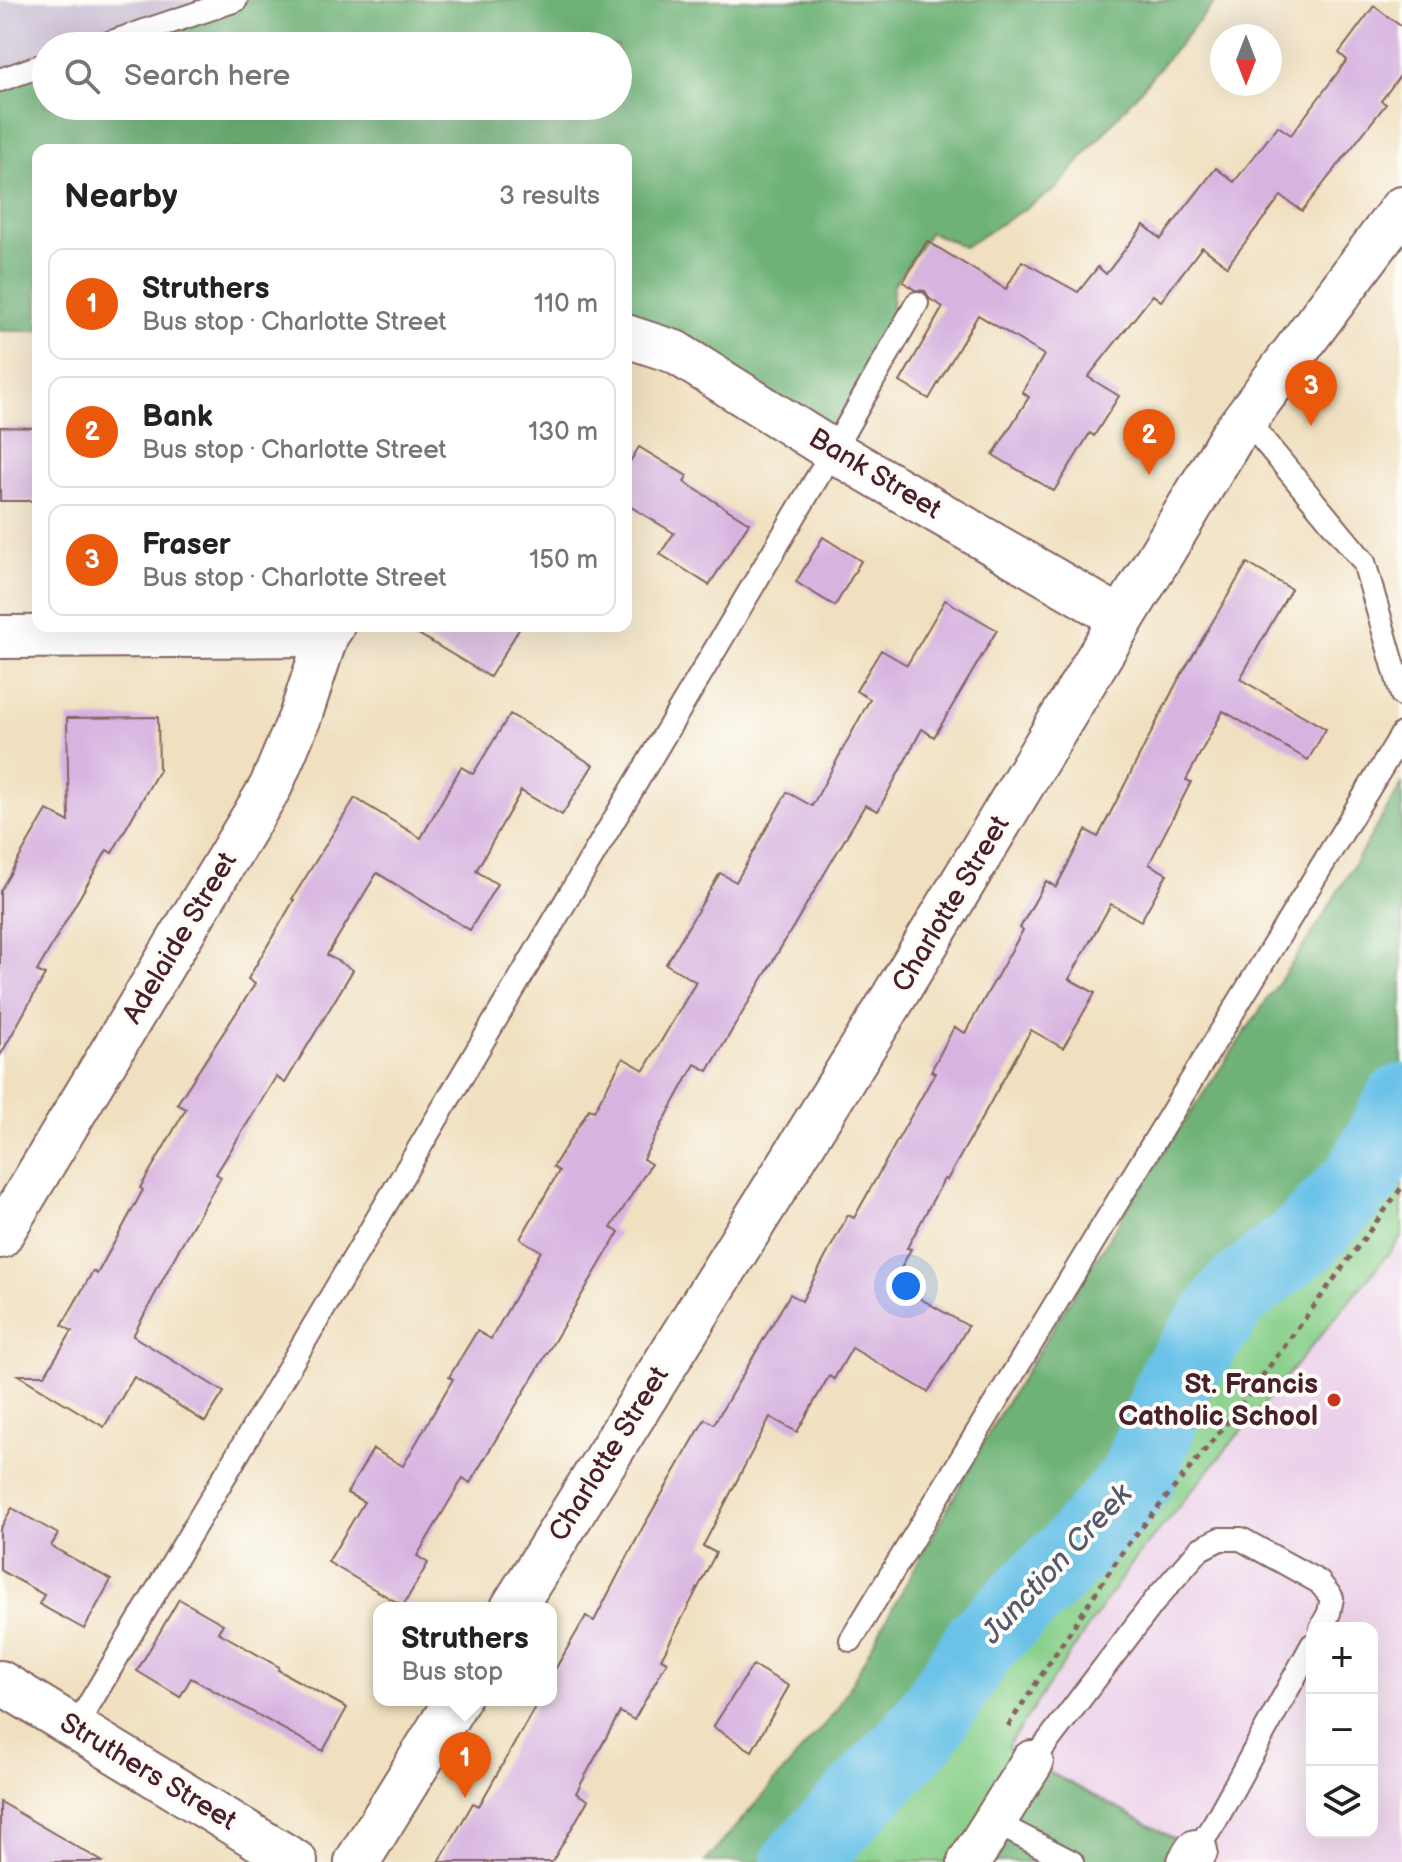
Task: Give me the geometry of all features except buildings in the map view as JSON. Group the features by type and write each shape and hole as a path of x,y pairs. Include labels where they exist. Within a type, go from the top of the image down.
{"street":[{"name":"Charlotte Street","path":"517,1602 886,1010 1231,438 1395,231"},
{"name":"Bank Street","path":"632,338 675,352 833,451 1122,619"},
{"path":"0,637 236,632"},
{"name":"Adelaide Street","path":"0,1237 271,786 300,717 329,632"},
{"name":"Struthers Street","path":"0,1682 296,1862"},
{"path":"357,1862 453,1706"},
{"path":"969,1862 994,1822 1016,1750"}],"lane":[{"path":"141,32 236,0"},
{"path":"0,80 32,69"},
{"path":"75,1728 833,451 917,303"},
{"path":"1245,418 1364,562 1402,695"},
{"path":"851,1640 1402,734"},
{"path":"1016,1750 1200,1549 1220,1539 1241,1539 1319,1582 1332,1598 1324,1622"},
{"path":"1193,1856 1221,1812 1306,1656"},
{"path":"994,1822 1072,1862"}],"path":[{"path":"1016,1750 1125,1548 1235,1413 1402,1187"}],"shaded area":[{"path":"0,0 243,0 148,32 32,32 32,72 0,82"},
{"name":"St. Francis Catholic School","path":"1402,1237 1402,1862 1217,1862 1006,1748 1131,1564"}],"green space":[{"path":"243,0 1217,0 1056,189 964,247 930,232 893,286 890,354 834,455 632,341 632,144 32,144 32,331 0,331 0,82 32,72 32,120 632,120 632,32 148,32"},
{"path":"1402,784 1402,1108 1364,1180 1305,1242 1240,1294 1181,1374 1139,1482 1068,1560 984,1643 924,1735 805,1862 705,1862 836,1711 1000,1413 1147,1177 1319,923"},
{"path":"1402,1108 1402,1237 1131,1564 1007,1747 1038,1766 972,1862 805,1862 924,1735 984,1643 1068,1560 1139,1482 1181,1374 1240,1294 1305,1242 1385,1138"},
{"path":"1038,1766 1192,1848 1184,1862 972,1862"}],"waterway":[{"name":"Junction Creek","path":"800,1862 922,1732 982,1641 1067,1558 1136,1481 1178,1374 1237,1292 1303,1240 1362,1178 1402,1102"}],"place":[{"name":"Fraser","path":"1311,426"},
{"name":"Bank","path":"1149,475"},
{"name":"St. Francis Catholic School","path":"1334,1400"},
{"name":"Struthers","path":"465,1798"}]}
